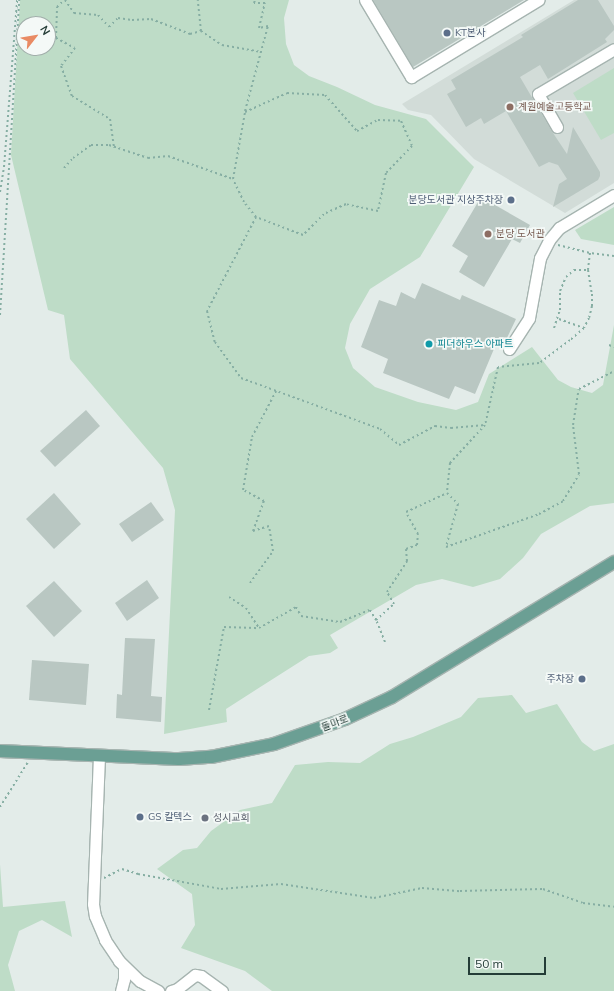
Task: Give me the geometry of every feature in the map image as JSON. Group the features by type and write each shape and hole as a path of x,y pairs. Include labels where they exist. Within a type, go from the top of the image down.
{"main road":[{"name":"돌마로","path":"0,751 179,759 211,757 274,744 301,736 351,716 392,697 614,562"}],"street":[{"path":"365,0 410,78 538,0"},
{"path":"557,127 538,94 614,49"},
{"path":"510,348 529,318 540,279 540,258 549,240 559,228 614,195"},
{"path":"99,756 93,904 100,928 112,951 124,966 140,981 158,991"},
{"path":"121,991 124,983 124,966"},
{"path":"171,991 177,989 196,975 201,976 222,991"}],"path":[{"path":"0,192 4,167 18,0"},
{"path":"0,315 18,0"},
{"path":"114,147 110,118 72,96 61,66 75,48 56,38 57,7 64,0 74,13 98,15 109,27 118,18 132,20 151,19 190,34 201,31 222,45 261,52"},
{"path":"198,0 201,31"},
{"path":"245,112 287,93 325,95 357,131 378,120 401,121 412,146 386,173 378,210 346,204 324,214 303,235 256,217 244,202 233,179 245,112 268,26 260,28 265,3 254,2 255,0"},
{"path":"64,168 73,158 91,145 114,147 148,158 168,156 233,179"},
{"path":"256,217 207,311 215,342 241,378 380,429 399,445 435,426 451,428 485,425"},
{"path":"557,244 590,253 614,256"},
{"path":"447,493 450,463 485,425 498,367 539,363 584,328 589,318 592,306 588,270 590,253"},
{"path":"554,328 559,319 560,291 566,277 574,270 588,270"},
{"path":"559,319 584,328"},
{"path":"609,345 614,347"},
{"path":"447,493 458,504 446,547 539,514 563,501 579,474 573,425 579,388 614,371"},
{"path":"250,583 273,551 269,526 253,531 264,501 243,490 252,437 276,391"},
{"path":"376,620 394,604 387,592 407,561 406,549 417,545 418,534 406,512 447,493"},
{"path":"229,597 246,608 259,628"},
{"path":"209,710 224,627 259,628 296,607 301,616 340,622 370,610 385,642"},
{"path":"0,807 34,753"},
{"path":"94,883 122,869 138,874 221,889 281,884 374,898 422,888 460,891 543,889 583,903 614,906"}],"shaded area":[{"name":"계원예술고등학교","path":"574,0 614,0 614,183 565,213 474,159 431,115 408,110 402,104"}],"green space":[{"path":"20,0 289,0 284,18 286,44 294,65 309,76 375,105 426,119 474,167 420,257 370,289 350,324 345,348 353,368 375,387 418,402 456,410 478,402 489,374 532,347 558,380 571,387 592,393 603,385 614,325 614,503 590,506 541,534 523,558 500,579 473,587 442,579 416,585 330,635 338,648 330,653 309,656 226,709 227,722 164,734 175,510 163,468 70,359 64,315 48,310 11,155 17,56 56,56 56,16 19,16"},
{"path":"614,68 614,133 601,140 573,93"},
{"path":"614,207 614,245 581,239 575,230"},
{"path":"512,695 526,713 557,704 582,742 594,751 614,744 614,991 272,991 245,971 181,948 195,925 192,894 157,869 183,850 197,848 211,831 240,810 272,803 295,765 328,762 360,763 390,744 413,737 461,717 478,698"},
{"path":"0,864 3,907 65,901 72,937 42,920 19,931 8,965 15,991 0,991"}],"building":[{"name":"KT본사","path":"373,0 524,0 413,67"},
{"path":"578,0 598,0 614,26 614,30 605,39 607,42 548,79 540,65 520,77 567,154 573,127 600,172 598,180 553,207 559,184 567,179 558,165 549,162 539,167 506,111 484,124 481,118 466,127 447,94 456,89 451,80 523,37 521,35"},
{"path":"481,197 530,225 520,243 512,239 484,287 459,272 468,256 452,246"},
{"name":"피더하우스 아파트","path":"422,283 460,300 462,295 516,319 506,340 499,337 475,394 455,386 449,399 383,373 388,359 361,347 379,300 396,306 401,292 415,299"},
{"path":"86,410 100,426 55,467 40,451"},
{"path":"54,493 81,524 54,549 26,519"},
{"path":"151,502 164,520 132,542 119,524"},
{"path":"147,580 159,598 127,621 115,603"},
{"path":"54,581 82,611 54,637 26,606"},
{"path":"125,638 155,639 151,696 162,697 161,722 116,718 117,694 122,695"},
{"path":"32,660 89,664 86,705 29,700"}],"place":[{"name":"KT본사","path":"447,33"},
{"name":"계원예술고등학교","path":"510,107"},
{"name":"분당도서관 지상주차장","path":"511,200"},
{"name":"분당 도서관","path":"488,234"},
{"name":"피더하우스 아파트","path":"429,344"},
{"name":"주차장","path":"582,679"},
{"name":"GS 칼텍스","path":"140,817"},
{"name":"성시교회","path":"205,818"}]}
